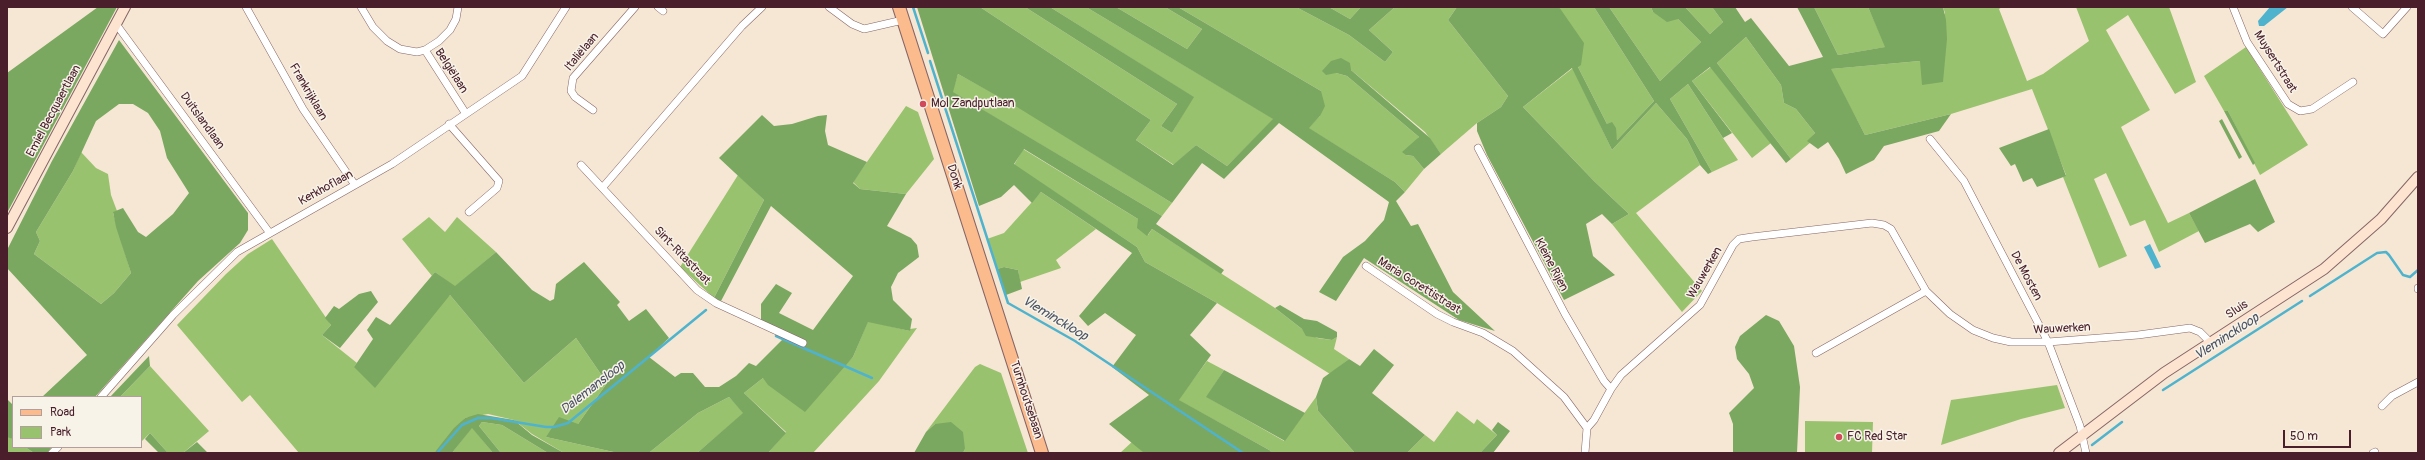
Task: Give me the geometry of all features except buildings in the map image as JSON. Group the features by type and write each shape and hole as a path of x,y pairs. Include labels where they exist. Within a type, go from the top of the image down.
{"main road":[{"name":"Donk","path":"899,7 1008,348"},
{"name":"Turnhoutsebaan","path":"1008,348 1042,453"}],"street":[{"name":"Emiel Becquaertlaan","path":"7,228 125,7"},
{"name":"Frankrijklaan","path":"246,7 303,109 355,185"},
{"name":"Belgiëlaan","path":"361,7 372,27 387,41 400,49 417,52 425,50 466,114"},
{"path":"425,50 439,41 450,30 456,19 458,7"},
{"name":"Kerkhoflaan","path":"102,396 173,315 237,252 269,232 392,164 522,76 566,7"},
{"name":"Italiëlaan","path":"593,110 575,97 571,85 573,78 635,7"},
{"path":"603,187 742,26 762,7"},
{"path":"829,7 852,24 864,28 903,20"},
{"name":"Muysertstraat","path":"2233,7 2247,42 2288,104 2300,111 2312,109 2353,82"},
{"path":"2352,7 2383,34 2407,7"},
{"name":"Duitslandlaan","path":"116,24 269,232"},
{"path":"449,124 499,181 497,188 469,212"},
{"name":"De Mosten","path":"1930,139 1964,181 2048,342 2082,435 2086,453"},
{"name":"Kleine Rijen","path":"1478,148 1564,314 1593,364 1611,389"},
{"name":"Sint-Ritastraat","path":"581,165 697,290 716,303 803,342"},
{"name":"Sluis","path":"2059,453 2164,373 2324,269 2381,219 2418,177"},
{"name":"Wauwerken","path":"1587,428 1594,420 1611,389 1621,375 1700,306 1733,245 1739,239 1872,223 1884,225 1891,229 1926,291 1950,314 1973,330 1993,338 2011,342 2048,342 2138,335 2190,328 2200,332 2210,342"},
{"name":"Maria Gorettistraat","path":"1366,266 1437,314 1483,333 1513,351 1564,397 1587,428"},
{"path":"1816,353 1926,291"},
{"path":"2382,406 2392,396 2418,382"},
{"path":"1585,453 1587,428"}],"green space":[{"path":"98,7 117,7 7,213 7,73"},
{"path":"917,7 980,7 1151,120 1136,140 1173,165 1196,145 1227,166 1273,119 1086,7 1116,7 1187,49 1202,29 1165,7 1178,7 1321,91 1325,106 1320,116 1309,128 1395,182 1405,192 1396,201 1411,226 1418,224 1453,292 1495,331 1459,320 1364,258 1336,301 1319,292 1343,257 1365,241 1384,220 1389,202 1279,123 1224,179 1202,163 1172,203 1017,107 958,74 953,92 1162,216 1156,224 1224,270 1221,274 1152,229 1147,236 1137,228 1138,219 1024,149 1014,164 1137,247 1145,262 1217,303 1190,335 1211,355 1179,400 1271,451 1270,453 1144,453 1109,424 1149,395 1112,367 1136,335 1105,313 1088,326 1079,316 1132,253 1041,192 1032,203 1014,185 1001,197 979,206"},
{"path":"980,7 1025,7 1177,104 1161,126 1172,133 1193,97 1050,7 1086,7 1274,119 1227,166 1196,145 1174,165 1136,140 1151,120"},
{"path":"1025,7 1050,7 1194,97 1172,133 1161,126 1177,104"},
{"path":"1116,7 1165,7 1202,29 1187,49"},
{"path":"1178,7 1296,7 1349,35 1385,62 1393,52 1369,30 1395,7 1457,7 1448,20 1508,96 1501,107 1477,123 1441,154 1425,132 1351,70 1336,73 1347,76 1419,137 1406,155 1413,156 1424,169 1405,192 1395,182 1308,128 1320,116 1321,91"},
{"path":"1296,7 1329,7 1350,19 1361,7 1395,7 1369,30 1393,52 1385,62 1349,35"},
{"path":"1329,7 1361,7 1350,19"},
{"path":"1457,7 1559,7 1584,43 1581,65 1578,67 1607,124 1612,122 1616,128 1617,140 1654,101 1594,7 1609,7 1660,81 1701,42 1678,19 1667,22 1653,12 1651,7 1685,7 1710,34 1723,22 1712,7 1735,7 1745,22 1751,18 1789,66 1823,57 1797,7 1814,7 1838,55 1885,47 1868,7 1943,7 1946,20 1947,39 1943,82 1922,85 1920,61 1831,69 1865,135 1951,114 1939,131 1884,146 1874,160 1846,174 1839,159 1828,142 1818,149 1807,141 1815,133 1796,109 1784,103 1781,85 1746,37 1717,63 1791,159 1786,163 1710,67 1692,81 1732,133 1723,138 1688,84 1670,99 1712,172 1708,174 1700,165 1687,139 1656,103 1612,150 1572,68 1523,107 1594,181 1629,214 1612,224 1602,214 1586,224 1593,256 1615,275 1564,300 1487,155 1477,131 1477,123 1501,107 1508,96 1448,20"},
{"path":"1559,7 1594,7 1654,101 1617,140 1615,132 1607,124 1578,67"},
{"path":"1609,7 1651,7 1653,12 1678,19 1701,42 1660,81"},
{"path":"1685,7 1712,7 1723,22 1710,34"},
{"path":"1814,7 1868,7 1886,47 1838,55"},
{"path":"1943,7 2002,7 1999,9 2027,81 2043,74 2089,41 2076,7 2169,7 2196,82 2175,94 2128,15 2106,30 2150,110 2121,127 2168,223 2189,213 2199,231 2159,252 2145,220 2130,226 2106,173 2094,179 2127,256 2099,268 2063,177 2066,175 2032,89 1951,114 1865,135 1830,69 1920,61 1945,13"},
{"path":"1746,37 1781,85 1784,103 1796,109 1815,133 1808,141 1811,142 1791,159 1717,63"},
{"path":"119,40 248,213 248,230 240,243 198,281 96,396 43,396 87,355 7,268 7,250 52,161","holes":["119,104 133,104 148,113 160,131 167,158 189,193 173,214 146,237 138,232 123,208 113,212 116,227 131,273 114,293 101,304 34,254 40,241 36,232 73,171 96,121"]},
{"path":"2246,47 2308,145 2260,175 2228,111 2224,111 2204,76"},
{"path":"1341,58 1350,63 1351,70 1430,138 1441,154 1424,169 1413,156 1406,155 1402,152 1419,137 1347,76 1336,73 1326,75 1322,71 1331,61"},
{"path":"1711,67 1771,143 1752,158 1692,81"},
{"path":"1573,68 1612,150 1656,103 1687,139 1700,165 1636,213 1702,291 1682,312 1612,224 1629,214 1594,181 1523,107"},
{"path":"958,74 1017,106 1172,203 1162,216 952,92"},
{"path":"1688,84 1738,160 1712,172 1670,99"},
{"path":"906,106 918,112 934,159 906,194 860,189 853,182"},
{"path":"2224,111 2228,111 2255,163 2253,165"},
{"path":"762,115 774,126 792,124 818,116 827,115 825,131 828,145 867,162 853,183 860,189 906,194 887,226 911,238 917,245 919,257 898,273 891,287 893,300 912,319 910,331 868,322 853,357 805,412 768,385 763,378 744,393 786,433 768,453 697,453 743,413 729,397 698,413 650,452 653,453 618,453 546,437 559,417 578,424 607,383 576,338 524,383 450,295 375,388 354,367 373,339 367,330 376,317 390,325 435,272 455,286 496,252 532,290 550,301 554,299 556,284 584,262 620,302 617,305 629,321 646,309 669,338 649,357 675,377 681,373 693,373 705,387 719,387 736,376 749,363 756,366 787,335 761,321 761,304 776,284 792,293 779,313 813,330 853,276 771,206 721,301 714,298 764,200 719,158"},
{"path":"2222,119 2242,157 2239,159 2219,121"},
{"path":"2049,129 2066,176 2037,187 2032,178 2023,182 2015,164 2011,166 1999,148"},
{"path":"1023,149 1138,219 1148,235 1152,229 1275,308 1302,329 1317,338 1332,340 1337,337 1334,349 1349,359 1330,374 1217,303 1145,262 1137,247 1014,165"},
{"path":"81,152 96,168 108,174 111,195 117,211 113,213 131,273 114,293 101,304 34,254 40,241 36,232 73,171"},
{"path":"738,175 764,200 714,298 680,267"},
{"path":"2255,179 2275,222 2258,232 2250,224 2205,243 2189,213"},
{"path":"1041,192 1096,229 1056,260 1061,268 1020,282 1018,270 1004,267 997,269 987,239 1004,233"},
{"path":"429,217 445,232 457,217 496,252 455,287 435,272 432,276 402,239"},
{"path":"272,239 331,325 322,335 357,363 354,367 450,295 524,383 576,338 607,383 578,424 546,437 618,453 564,453 532,434 514,420 488,414 465,418 434,453 299,453 250,395 242,402 177,325 226,274 248,254"},
{"path":"1004,267 1018,270 1022,289 1006,295 997,269"},
{"path":"371,291 378,302 340,348 322,335 331,325 325,318 334,306 339,309 359,294"},
{"path":"1280,305 1304,319 1317,321 1337,332 1337,337 1332,340 1306,336 1302,329 1275,308"},
{"path":"1766,315 1779,321 1794,346 1800,387 1797,453 1733,453 1733,424 1729,413 1754,388 1749,374 1737,359 1735,347 1740,336"},
{"path":"868,321 910,331 910,329 917,328 879,381 813,453 768,453 786,432 744,393 763,378 841,369 853,357"},
{"path":"1374,349 1394,365 1372,393 1425,435 1407,453 1355,453 1318,411 1316,397 1323,378 1349,359 1360,366"},
{"path":"149,356 150,366 121,396 111,396"},
{"path":"1207,361 1224,370 1207,397 1284,441 1316,397 1318,411 1355,453 1270,453 1271,451 1178,400"},
{"path":"980,364 1001,373 1028,453 963,453 965,449 935,424 926,432 975,367"},
{"path":"150,366 209,431 183,453 168,453 150,433 142,441 142,396 121,396"},
{"path":"1224,370 1305,413 1285,441 1206,397"},
{"path":"2057,385 2065,408 2021,419 1941,445 1951,400"},
{"path":"729,397 744,413 697,453 650,452 698,413"},
{"path":"7,399 12,404 12,439 7,437"},
{"path":"1457,411 1474,424 1477,419 1497,435 1480,453 1407,453 1425,435 1434,442"},
{"path":"478,414 514,420 532,435 564,453 548,453 502,425 482,422 479,426 501,453 493,453 472,428 452,453 434,453 454,428 465,418"},
{"name":"FC Red Star","path":"1805,421 1873,422 1872,453 1805,453"},
{"path":"482,422 502,425 548,453 501,453 479,426"},
{"path":"951,422 963,432 965,449 963,453 914,453 926,432 935,424"},
{"path":"1498,422 1510,431 1493,453 1480,453 1497,435 1492,430"},
{"path":"472,427 493,453 452,453"},
{"path":"150,433 168,453 159,453 145,439"},
{"path":"8,436 12,438 12,448 26,448 34,453 7,453"},
{"path":"1133,441 1144,453 1120,453"},
{"path":"197,442 208,453 183,453"},
{"path":"26,448 51,448 47,453 34,453"}],"water":[{"path":"2270,7 2288,7 2264,26 2259,26 2258,21"},
{"path":"2150,244 2161,267 2155,269 2144,247"}],"waterway":[{"name":"Vleminckloop","path":"913,7 928,53"},
{"name":"Vleminckloop","path":"930,61 1008,303 1075,341 1243,453"},
{"name":"Vleminckloop","path":"2310,296 2377,253 2386,252 2403,275 2410,277 2418,270"},
{"name":"Vleminckloop","path":"2163,390 2302,301"},
{"name":"Dalemansloop","path":"437,453 462,425 478,418 491,418 546,427 554,427 568,423 706,310"},
{"name":"Dalemansloop","path":"776,336 872,378"},
{"name":"Vleminckloop","path":"2092,445 2122,422"}],"place":[{"name":"Mol Zandputlaan","path":"923,104"},
{"name":"FC Red Star","path":"1839,437"}]}
